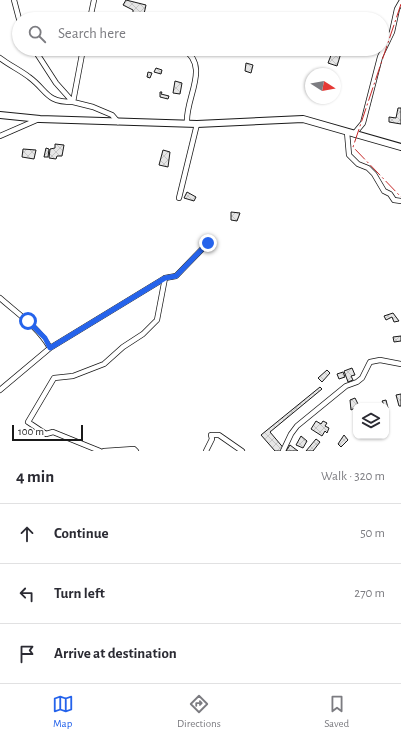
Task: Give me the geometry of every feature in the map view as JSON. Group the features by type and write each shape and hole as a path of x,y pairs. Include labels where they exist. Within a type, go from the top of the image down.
{"street":[{"path":"14,0 17,12"},
{"path":"91,12 94,0"},
{"path":"389,38 392,32 397,9 401,2"},
{"path":"39,56 56,83 73,102"},
{"path":"73,102 81,56"},
{"path":"187,123 186,113 196,76 196,64 192,56"},
{"path":"354,134 363,123 376,78 380,56"},
{"path":"0,58 30,77 45,94 59,102 73,102 93,107 112,115 118,122"},
{"path":"0,115 40,119 197,124 303,119 401,147"},
{"path":"0,136 40,119"},
{"path":"179,198 197,124"},
{"path":"347,132 349,155 358,164 368,168 374,174 384,191 390,194 394,200 401,201"},
{"path":"0,390 50,348 165,278 176,276 208,243"},
{"path":"100,451 53,432 46,434 28,422 54,378 73,376 104,364 123,347 143,334 157,320 165,278"},
{"path":"0,298 28,321 45,338 50,348"},
{"path":"283,451 290,434 297,426 346,386 357,382 362,378 370,362 380,360 401,364"},
{"path":"206,451 212,439 211,435 219,435 242,451"},
{"path":"104,451 136,451"}],"building":[{"path":"126,0 146,5 144,12 133,12 133,10 123,5"},
{"path":"331,56 340,56 337,66 328,63"},
{"path":"246,63 253,65 251,73 245,71"},
{"path":"156,68 162,70 161,74 154,72"},
{"path":"148,72 152,73 150,78 147,77"},
{"path":"175,81 182,83 180,94 173,93"},
{"path":"160,92 162,92 161,94 169,96 168,99 160,97"},
{"path":"398,108 401,108 401,124 389,122 389,117 396,118"},
{"path":"55,144 64,145 62,156 57,156 56,159 49,158 50,149 55,148"},
{"path":"46,148 49,149 48,157 44,157"},
{"path":"23,149 36,150 34,159 22,157"},
{"path":"163,150 170,152 168,167 159,165"},
{"path":"187,192 196,197 194,201 184,198"},
{"path":"231,212 240,213 237,221 231,220"},
{"path":"393,313 399,321 394,322 392,317 386,320 384,316"},
{"path":"401,336 401,341 394,342 393,337"},
{"path":"352,368 355,375 351,376 353,380 348,382 344,371"},
{"path":"327,370 330,373 322,382 318,378"},
{"path":"343,372 345,377 339,379 337,374"},
{"path":"320,387 322,389 270,432 286,451 275,451 261,435"},
{"path":"401,394 401,406 399,406 396,395"},
{"path":"355,398 358,403 353,403 353,409 351,410 350,400"},
{"path":"316,421 321,424 323,421 327,423 325,426 329,428 327,433 325,431 322,436 311,429"},
{"path":"344,435 348,440 341,447 338,444"},
{"path":"301,436 307,441 303,448 296,445"},
{"path":"316,439 320,442 313,451 306,451"},
{"path":"290,445 298,451 286,451"}],"power":[{"path":"389,40 401,4"},
{"path":"384,56 353,147 401,197"}],"route":[{"path":"28,321 45,338 50,348 69,338 103,315 165,278 176,276 208,243"}]}
